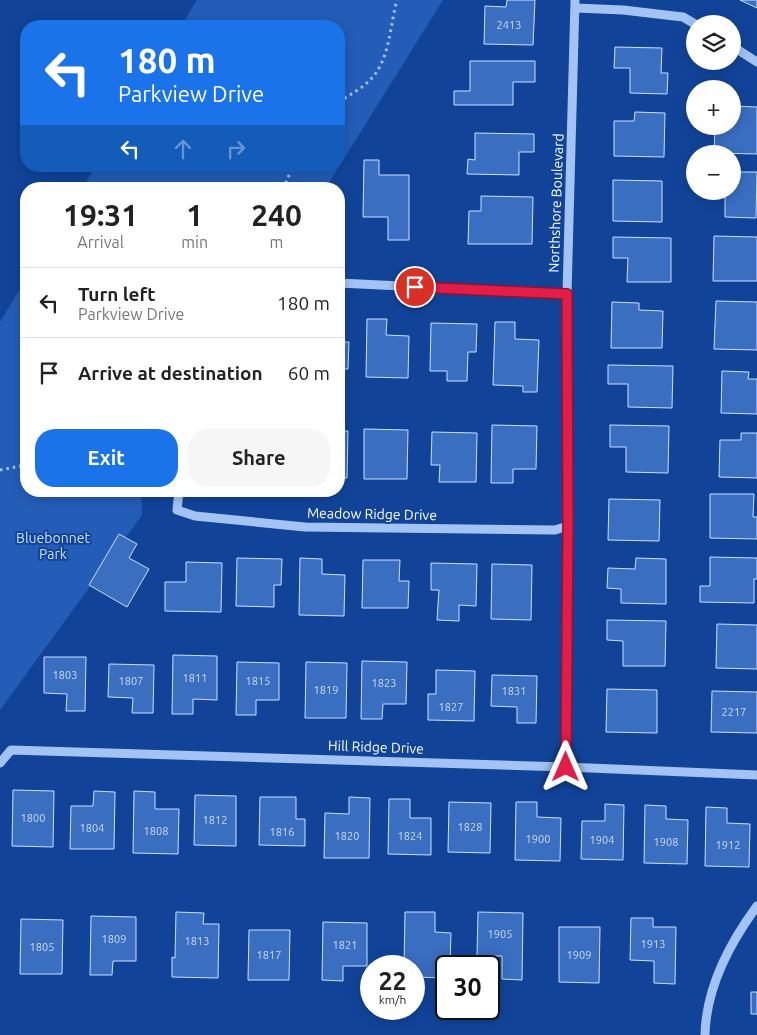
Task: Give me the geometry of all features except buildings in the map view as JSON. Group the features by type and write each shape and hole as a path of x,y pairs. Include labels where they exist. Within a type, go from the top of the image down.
{"street":[{"path":"576,4 686,19"},
{"name":"Northshore Boulevard","path":"566,767 567,294 576,4"},
{"path":"741,52 757,62"},
{"path":"345,283 567,294"},
{"name":"Meadow Ridge Drive","path":"179,497 178,510 194,516 305,527 554,530 568,526"},
{"name":"Hill Ridge Drive","path":"0,763 11,750 566,767 757,775"},
{"path":"706,1035 706,1020 713,984 726,956 757,906"}],"path":[{"path":"345,98 371,80 378,69 386,50 397,0"},
{"path":"0,470 20,466"}],"green space":[{"path":"197,0 443,0 345,157 345,20 185,20"},
{"path":"92,172 336,172 329,182 86,182"},
{"name":"Bluebonnet Park","path":"20,289 20,497 141,497 142,515 0,710 0,322"}],"route":[{"path":"415,287 567,294 566,767"}]}
